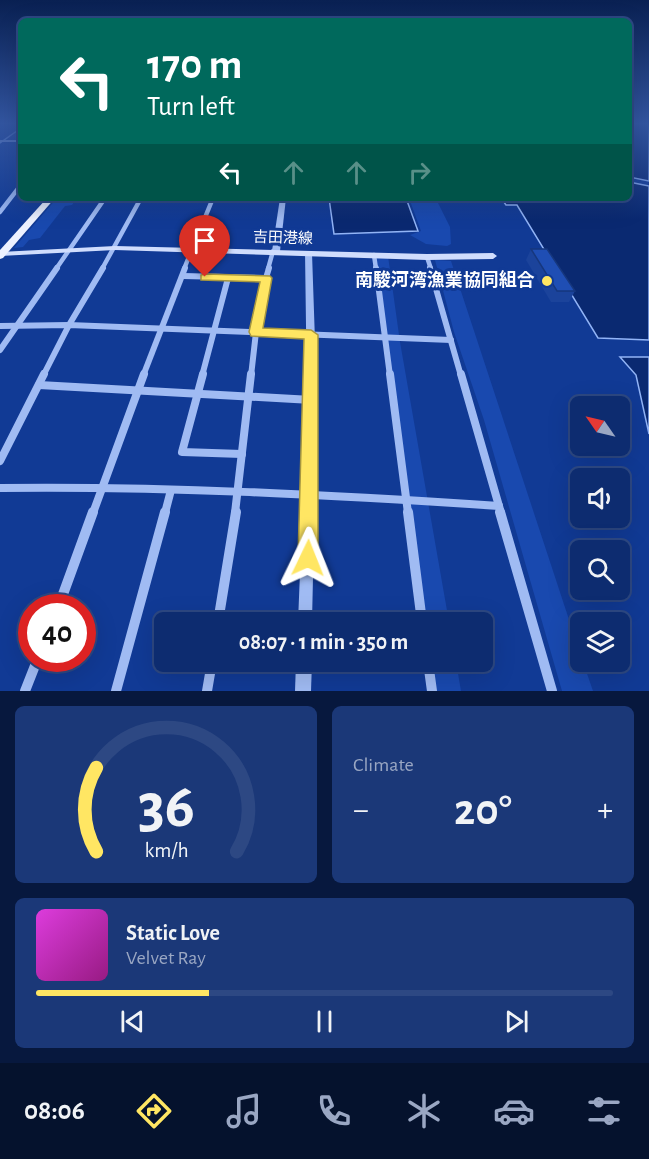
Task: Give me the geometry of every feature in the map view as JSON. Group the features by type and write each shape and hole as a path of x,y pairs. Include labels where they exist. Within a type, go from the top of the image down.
{"main road":[{"path":"0,244 39,201"},
{"path":"1,255 48,201"},
{"name":"吉田港線","path":"1,255 115,248 427,257 493,256"}],"street":[{"path":"0,212 18,189"},
{"path":"0,350 103,201"},
{"path":"0,461 69,326 139,201"},
{"path":"63,594 160,330 212,201"},
{"path":"220,612 239,491 256,332 282,201"},
{"path":"306,612 312,400 309,253"},
{"path":"374,255 421,612"},
{"path":"427,257 552,691"},
{"path":"183,276 266,278"},
{"path":"228,278 182,452 242,454"},
{"path":"0,326 215,330 451,340"},
{"path":"39,385 312,400"},
{"path":"0,488 104,487 310,493 498,506"},
{"path":"116,691 171,490"},
{"path":"26,691 33,672"},
{"path":"207,691 210,672"},
{"path":"303,691 304,672"},
{"path":"429,672 432,691"}],"shaded area":[{"path":"632,155 649,155 649,181 632,178"},
{"path":"632,183 649,186 649,340 598,338 517,205 506,205 503,201 632,201"},
{"path":"54,201 75,201 72,205 65,206 40,238 29,240 23,247 14,248"},
{"path":"329,201 407,201 418,231 334,234"},
{"path":"410,201 438,201 450,227 451,244 447,246 426,244 410,235 421,231"},
{"path":"374,255 388,256 400,342 447,612 421,612"},
{"path":"435,260 451,261 570,623 570,672 586,672 593,691 562,691 484,420 454,332"},
{"path":"620,357 649,357 649,434 636,375"},
{"path":"429,672 458,672 461,691 431,691"}],"building":[{"path":"531,249 547,249 575,291 557,291"}],"place":[{"name":"南駿河湾漁業協同組合","path":"547,281"}],"route":[{"path":"205,277 266,278 256,332 311,335 312,400 308,558"}]}
